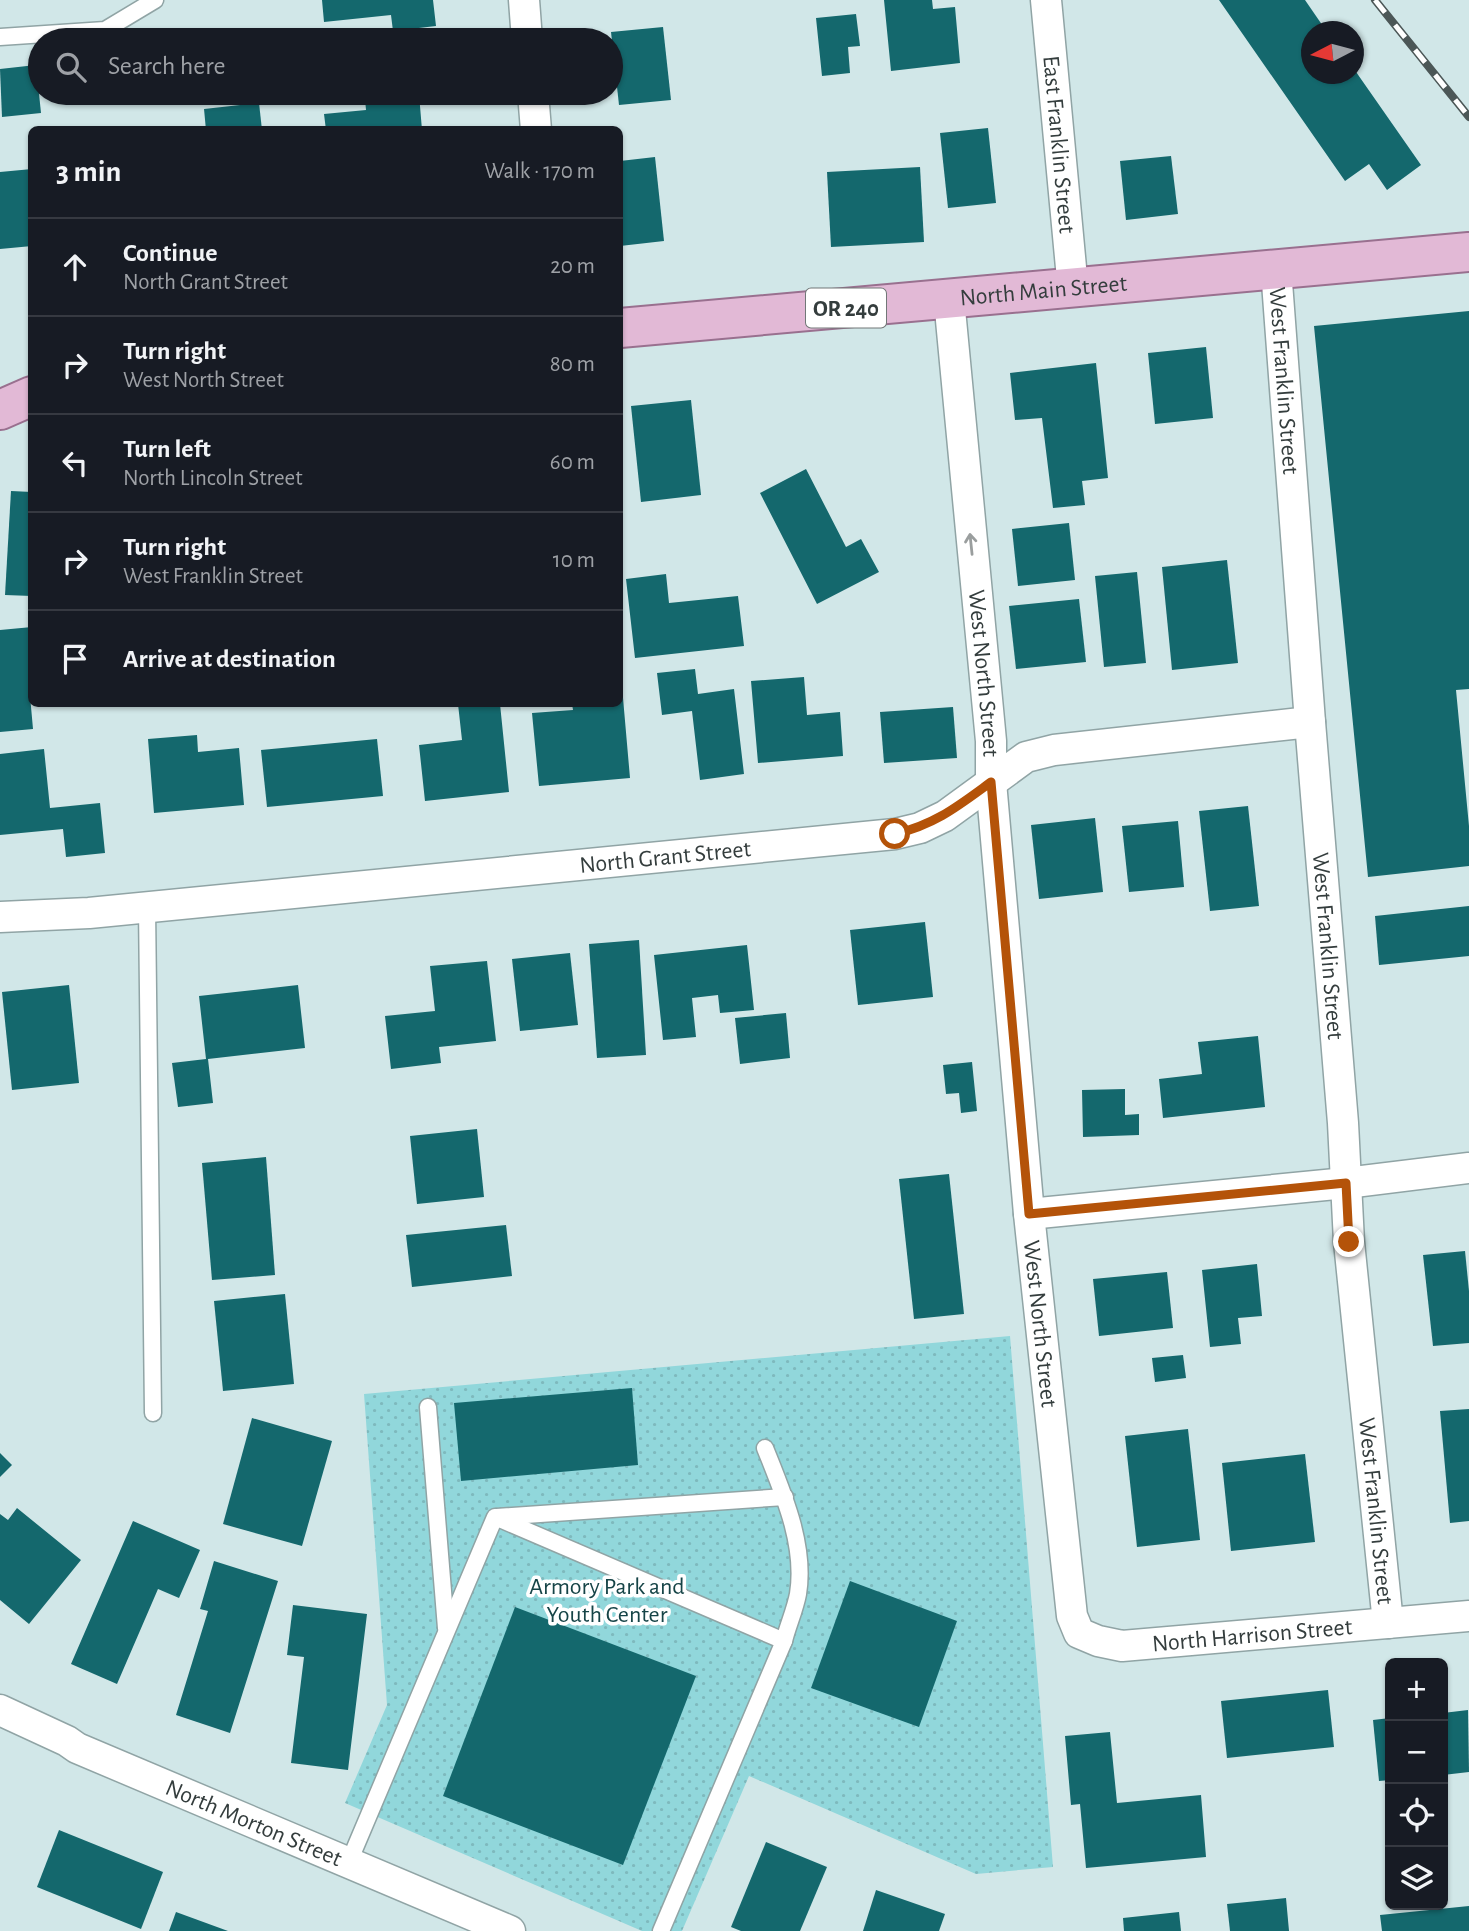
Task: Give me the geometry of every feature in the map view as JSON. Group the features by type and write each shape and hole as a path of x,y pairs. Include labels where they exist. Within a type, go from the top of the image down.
{"main road":[{"name":"North Main Street","path":"623,328 1469,252"},
{"path":"0,410 28,398"}],"street":[{"path":"524,0 526,28"},
{"name":"East Franklin Street","path":"1046,0 1073,289"},
{"path":"534,105 536,126"},
{"name":"West Franklin Street","path":"1276,270 1349,1242 1388,1623"},
{"name":"West North Street","path":"949,299 991,741 991,782 1029,1214 1069,1598 1072,1616 1080,1633"},
{"name":"North Grant Street","path":"0,917 147,907 895,834 920,828 945,816 1026,758 1054,750 1310,722"},
{"path":"1029,1214 1346,1183 1469,1168"},
{"name":"North Harrison Street","path":"1080,1633 1098,1641 1122,1646 1469,1616"},
{"name":"North Morton Street","path":"0,1710 77,1748 510,1931"}],"lane":[{"path":"108,28 155,0"},
{"path":"0,37 28,35"},
{"path":"147,907 153,1413"},
{"path":"428,1407 447,1631"},
{"path":"661,1931 784,1640 798,1593 798,1552 785,1497 765,1448"},
{"path":"495,1517 785,1497"},
{"path":"349,1862 495,1517"},
{"path":"495,1517 784,1640"}],"green space":[{"name":"Armory Park and Youth Center","path":"1010,1336 1053,1867 976,1874 749,1776 682,1931 642,1931 345,1803 387,1705 364,1394"}],"building":[{"path":"322,0 433,0 436,26 393,28 391,15 324,22"},
{"path":"884,0 932,0 933,9 955,7 960,63 891,71"},
{"path":"1219,0 1305,0 1319,21 1301,21 1301,84 1364,83 1421,165 1387,190 1369,164 1345,181"},
{"path":"856,14 860,46 848,47 850,73 822,76 816,18"},
{"path":"663,27 671,100 623,105 623,31"},
{"path":"28,66 28,105 40,105 41,113 2,117 0,69"},
{"path":"259,105 262,126 206,126 204,109"},
{"path":"366,105 420,105 422,126 326,126 324,114 366,110"},
{"path":"988,128 996,203 948,208 940,133"},
{"path":"1171,156 1178,214 1126,220 1120,161"},
{"path":"655,157 664,241 623,246 623,161"},
{"path":"920,167 924,242 831,247 827,172"},
{"path":"28,169 28,246 0,249 0,172"},
{"path":"1469,311 1469,689 1456,690 1469,826 1469,866 1368,877 1314,326"},
{"path":"1206,347 1213,418 1155,424 1148,353"},
{"path":"1096,363 1108,478 1082,481 1085,505 1053,508 1042,418 1015,420 1010,373"},
{"path":"691,400 701,495 641,502 631,406"},
{"path":"806,469 846,547 861,539 879,572 817,604 760,493"},
{"path":"11,491 28,492 28,596 5,595"},
{"path":"1069,523 1075,580 1018,586 1012,529"},
{"path":"1227,560 1238,663 1172,670 1162,567"},
{"path":"1137,572 1146,663 1104,667 1095,576"},
{"path":"666,574 669,603 738,596 744,646 635,658 626,579"},
{"path":"1079,599 1086,662 1016,669 1009,606"},
{"path":"28,627 28,707 31,707 33,729 0,732 0,630"},
{"path":"695,669 698,694 734,689 744,774 700,780 692,711 662,715 657,673"},
{"path":"804,677 807,715 840,712 843,756 758,763 751,681"},
{"path":"623,698 630,778 539,786 532,713 573,710 572,707 623,707"},
{"path":"458,707 500,707 509,792 425,801 419,745 462,740"},
{"path":"953,707 957,758 884,763 880,712"},
{"path":"197,735 198,752 239,748 244,805 154,813 148,739"},
{"path":"377,739 383,796 267,807 261,750"},
{"path":"44,749 50,808 100,803 105,853 66,857 63,829 0,835 0,754"},
{"path":"1248,806 1259,906 1210,911 1199,811"},
{"path":"1095,818 1103,892 1039,899 1031,825"},
{"path":"1178,821 1184,887 1129,892 1122,826"},
{"path":"1469,906 1469,956 1379,965 1375,916"},
{"path":"925,922 933,997 858,1005 850,930"},
{"path":"639,940 646,1055 597,1058 589,944"},
{"path":"747,945 754,1010 720,1013 718,995 692,998 696,1037 663,1040 654,955"},
{"path":"570,953 578,1025 520,1031 512,959"},
{"path":"487,961 496,1041 439,1047 441,1063 391,1069 385,1016 435,1011 430,966"},
{"path":"69,985 79,1083 12,1090 2,992"},
{"path":"298,985 305,1048 208,1059 213,1103 178,1107 172,1063 206,1059 199,996"},
{"path":"786,1013 790,1058 740,1064 735,1018"},
{"path":"1258,1036 1265,1107 1163,1118 1159,1079 1202,1074 1198,1042"},
{"path":"972,1062 977,1111 961,1113 959,1093 946,1094 943,1065"},
{"path":"1125,1089 1125,1115 1139,1114 1139,1135 1083,1137 1082,1090"},
{"path":"477,1129 484,1197 417,1204 410,1136"},
{"path":"266,1157 275,1275 212,1280 202,1163"},
{"path":"949,1174 964,1314 914,1319 899,1179"},
{"path":"506,1225 512,1276 412,1287 406,1235"},
{"path":"1465,1251 1469,1291 1469,1343 1433,1346 1423,1255"},
{"path":"1257,1264 1262,1316 1238,1318 1241,1344 1210,1347 1202,1270"},
{"path":"1167,1272 1173,1328 1099,1336 1093,1279"},
{"path":"285,1294 294,1384 223,1391 214,1301"},
{"path":"1183,1355 1186,1378 1155,1382 1152,1358"},
{"path":"632,1388 638,1465 461,1481 454,1403"},
{"path":"1469,1409 1469,1521 1450,1523 1440,1411"},
{"path":"252,1418 332,1441 302,1546 223,1524"},
{"path":"1188,1429 1200,1540 1137,1547 1125,1436"},
{"path":"0,1453 12,1465 0,1477"},
{"path":"1305,1454 1315,1542 1231,1551 1222,1463"},
{"path":"17,1508 81,1560 29,1624 0,1600 0,1514 8,1520"},
{"path":"133,1521 200,1550 179,1598 158,1589 117,1684 71,1664"},
{"path":"214,1561 278,1581 230,1733 176,1715 208,1611 200,1609"},
{"path":"850,1581 957,1621 919,1727 811,1688"},
{"path":"293,1605 367,1614 348,1770 291,1763 304,1657 287,1655"},
{"path":"515,1607 696,1676 623,1865 443,1796"},
{"path":"1328,1690 1334,1747 1227,1758 1221,1701"},
{"path":"1468,1710 1469,1772 1448,1774 1448,1712"},
{"path":"1385,1719 1385,1780 1379,1781 1373,1720"},
{"path":"1110,1732 1117,1803 1201,1795 1206,1857 1086,1868 1080,1804 1071,1805 1065,1736"},
{"path":"59,1830 163,1872 141,1929 37,1887"},
{"path":"766,1842 827,1867 800,1931 741,1931 731,1927"},
{"path":"876,1890 945,1914 939,1931 863,1931"},
{"path":"1286,1898 1289,1931 1230,1931 1227,1904"},
{"path":"1469,1906 1469,1931 1382,1931 1380,1915"},
{"path":"176,1912 228,1931 169,1931"},
{"path":"1179,1912 1181,1931 1124,1931 1123,1918"}],"railway":[{"path":"1375,0 1469,117"}],"route":[{"path":"895,834 920,828 945,816 991,782 1029,1214 1346,1183 1349,1242"}]}
